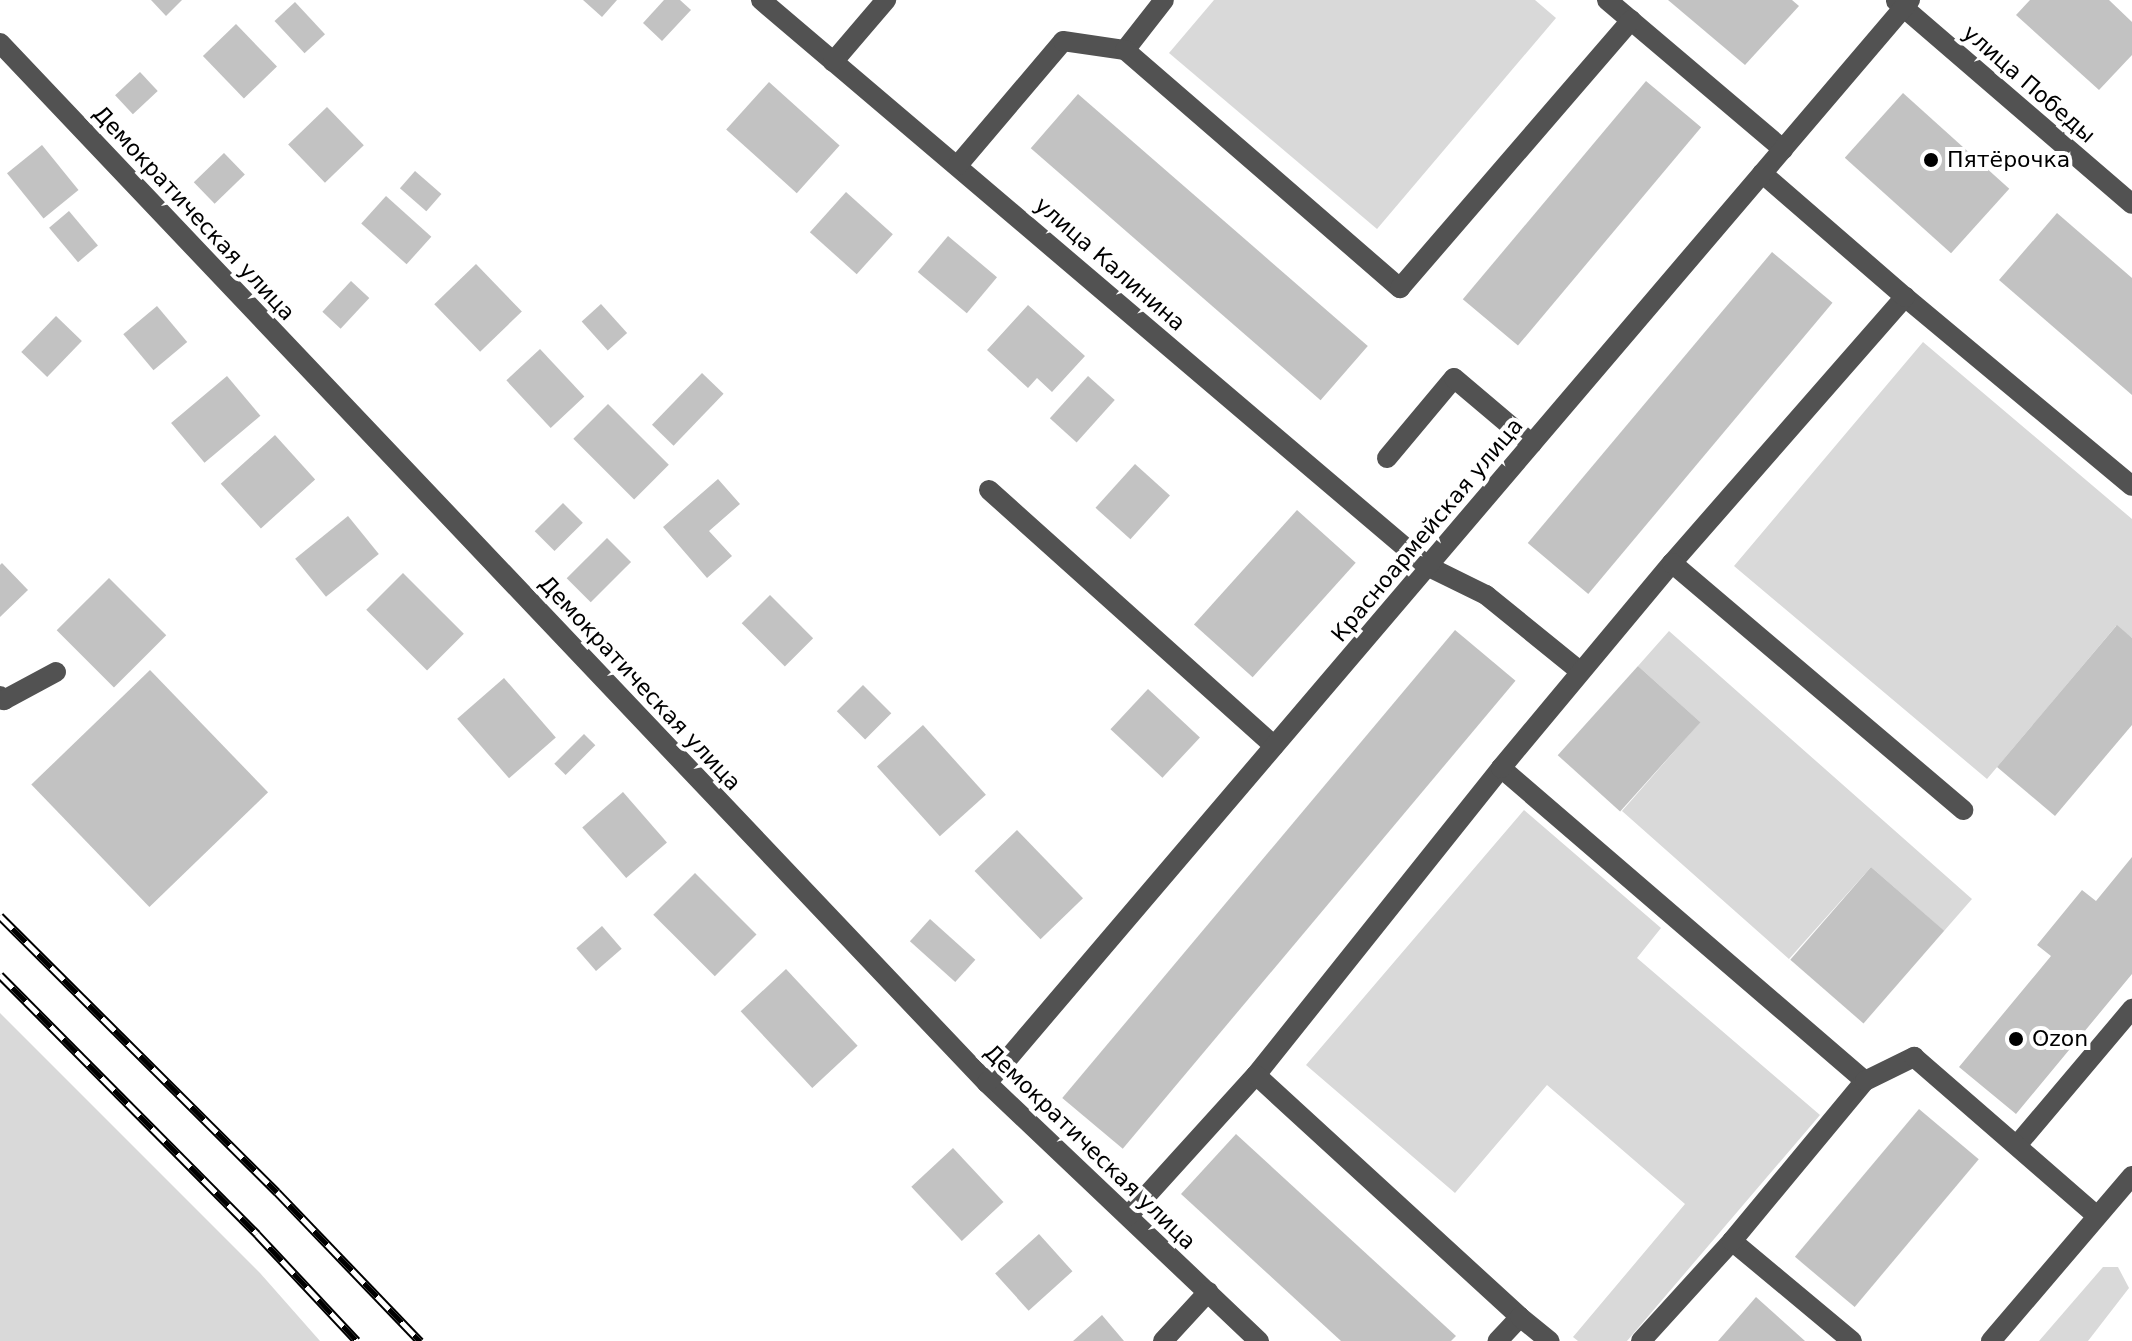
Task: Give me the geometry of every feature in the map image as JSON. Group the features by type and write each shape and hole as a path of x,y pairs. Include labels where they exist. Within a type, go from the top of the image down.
{"street":[{"name":"улица Калинина","path":"761,0 1427,566 1486,595 1580,671"},
{"path":"833,62 886,0"},
{"path":"1125,50 1164,0"},
{"path":"1607,0 1783,149"},
{"name":"Красноармейская улица","path":"987,1083 1783,149 1903,3"},
{"name":"улица Победы","path":"1903,3 2132,204"},
{"path":"958,165 1063,41 1125,50 1400,288 1631,20"},
{"name":"Демократическая улица","path":"0,43 987,1083 1259,1341"},
{"path":"1762,173 2132,486"},
{"path":"1128,1216 1256,1075 1580,671 1905,297"},
{"path":"1387,458 1454,378 1532,444"},
{"path":"989,490 1274,746"},
{"path":"1672,563 1963,810"},
{"path":"0,696 4,700 56,672"},
{"path":"1501,768 1865,1081"},
{"path":"2018,1144 2132,1009"},
{"path":"1641,1341 1732,1241 1865,1081 1914,1057 2018,1144 2097,1216"},
{"path":"1256,1075 1550,1341"},
{"path":"1991,1341 2132,1176"},
{"path":"1732,1241 1852,1341"},
{"path":"1163,1341 1208,1292"},
{"path":"1498,1341 1520,1317"}],"shaded area":[{"path":"1214,0 1535,0 1556,18 1377,229 1169,53"},
{"path":"1923,342 2132,519 2132,638 2116,626 1987,779 1734,566"},
{"path":"1669,631 1972,899 1944,931 1871,867 1789,959 1622,811 1700,722 1638,666"},
{"path":"1524,810 1661,928 1637,958 1820,1115 1627,1341 1578,1341 1573,1337 1685,1204 1547,1085 1455,1193 1306,1065"},
{"path":"0,1013 260,1273 320,1341 0,1341"},
{"path":"2103,1267 2118,1267 2129,1288 2088,1341 2039,1341"}],"building":[{"path":"151,0 182,0 166,16"},
{"path":"583,0 617,0 602,17"},
{"path":"664,0 680,0 691,10 662,41 643,23"},
{"path":"1668,0 1792,0 1799,6 1745,65"},
{"path":"2030,0 2109,0 2132,22 2132,55 2099,90 2016,15"},
{"path":"295,2 325,34 305,53 275,21"},
{"path":"236,24 277,66 244,98 203,56"},
{"path":"140,72 158,91 133,114 115,95"},
{"path":"1646,81 1701,127 1518,346 1463,299"},
{"path":"769,82 840,146 797,193 726,130"},
{"path":"1903,93 2009,189 1951,253 1845,158"},
{"path":"1078,94 1368,346 1321,400 1031,148"},
{"path":"327,107 364,145 325,183 288,145"},
{"path":"42,145 79,190 44,218 7,173"},
{"path":"224,153 245,175 215,204 194,182"},
{"path":"415,171 441,194 426,211 400,188"},
{"path":"846,192 893,234 857,274 810,232"},
{"path":"386,196 431,237 407,264 361,223"},
{"path":"69,211 98,245 78,262 49,228"},
{"path":"2057,213 2132,278 2132,395 1999,280"},
{"path":"948,236 997,277 967,313 918,272"},
{"path":"1772,252 1833,303 1588,594 1528,543"},
{"path":"476,264 522,311 480,352 434,304"},
{"path":"351,281 369,298 341,329 322,312"},
{"path":"601,304 627,333 608,350 582,321"},
{"path":"1028,305 1085,356 1052,392 1037,378 1028,388 987,350"},
{"path":"157,306 187,342 154,370 123,334"},
{"path":"56,316 82,341 47,377 21,352"},
{"path":"540,349 584,397 551,428 506,380"},
{"path":"702,373 724,394 674,446 652,425"},
{"path":"227,376 260,416 205,463 171,423"},
{"path":"1088,376 1115,400 1077,442 1050,418"},
{"path":"608,404 669,465 634,499 573,439"},
{"path":"275,435 315,480 261,528 221,484"},
{"path":"1135,464 1170,495 1130,539 1096,508"},
{"path":"718,479 740,504 709,531 732,556 707,578 663,527"},
{"path":"563,503 583,523 555,551 535,531"},
{"path":"1297,510 1356,563 1253,677 1194,624"},
{"path":"348,516 379,554 326,597 295,559"},
{"path":"607,538 631,562 591,602 567,578"},
{"path":"2,563 28,590 0,617 0,565"},
{"path":"403,573 464,634 427,671 366,610"},
{"path":"109,578 166,635 114,688 57,630"},
{"path":"770,595 813,638 785,666 742,623"},
{"path":"2117,625 2132,638 2132,725 2055,816 1997,767"},
{"path":"1455,630 1516,681 1123,1149 1062,1098"},
{"path":"1638,666 1700,722 1620,811 1558,755"},
{"path":"150,670 268,792 149,907 31,785"},
{"path":"504,678 556,738 509,778 457,719"},
{"path":"863,685 891,713 865,739 837,711"},
{"path":"1148,689 1200,737 1162,778 1110,729"},
{"path":"923,725 986,795 940,836 877,766"},
{"path":"584,734 595,745 566,775 554,764"},
{"path":"623,792 667,843 626,878 582,827"},
{"path":"1017,830 1083,898 1041,939 975,871"},
{"path":"2132,857 2132,974 2016,1114 1959,1067 2051,956 2037,945 2082,890 2096,901"},
{"path":"1871,867 1944,931 1864,1023 1790,960"},
{"path":"695,873 757,935 715,976 653,915"},
{"path":"930,919 975,960 955,982 910,941"},
{"path":"602,926 622,949 596,971 576,948"},
{"path":"786,969 858,1046 812,1088 741,1011"},
{"path":"1919,1109 1979,1159 1855,1307 1795,1257"},
{"path":"1236,1134 1456,1336 1451,1341 1341,1341 1181,1194"},
{"path":"953,1148 1003,1202 962,1241 911,1187"},
{"path":"1039,1234 1072,1271 1029,1311 995,1273"},
{"path":"1756,1297 1805,1341 1718,1341"},
{"path":"1102,1315 1124,1341 1073,1341"}],"railway":[{"path":"0,916 277,1192 420,1341"},
{"path":"0,975 257,1234 357,1341"}],"place":[{"name":"Пятёрочка","path":"1931,160"},
{"name":"Ozon","path":"2016,1039"}]}
